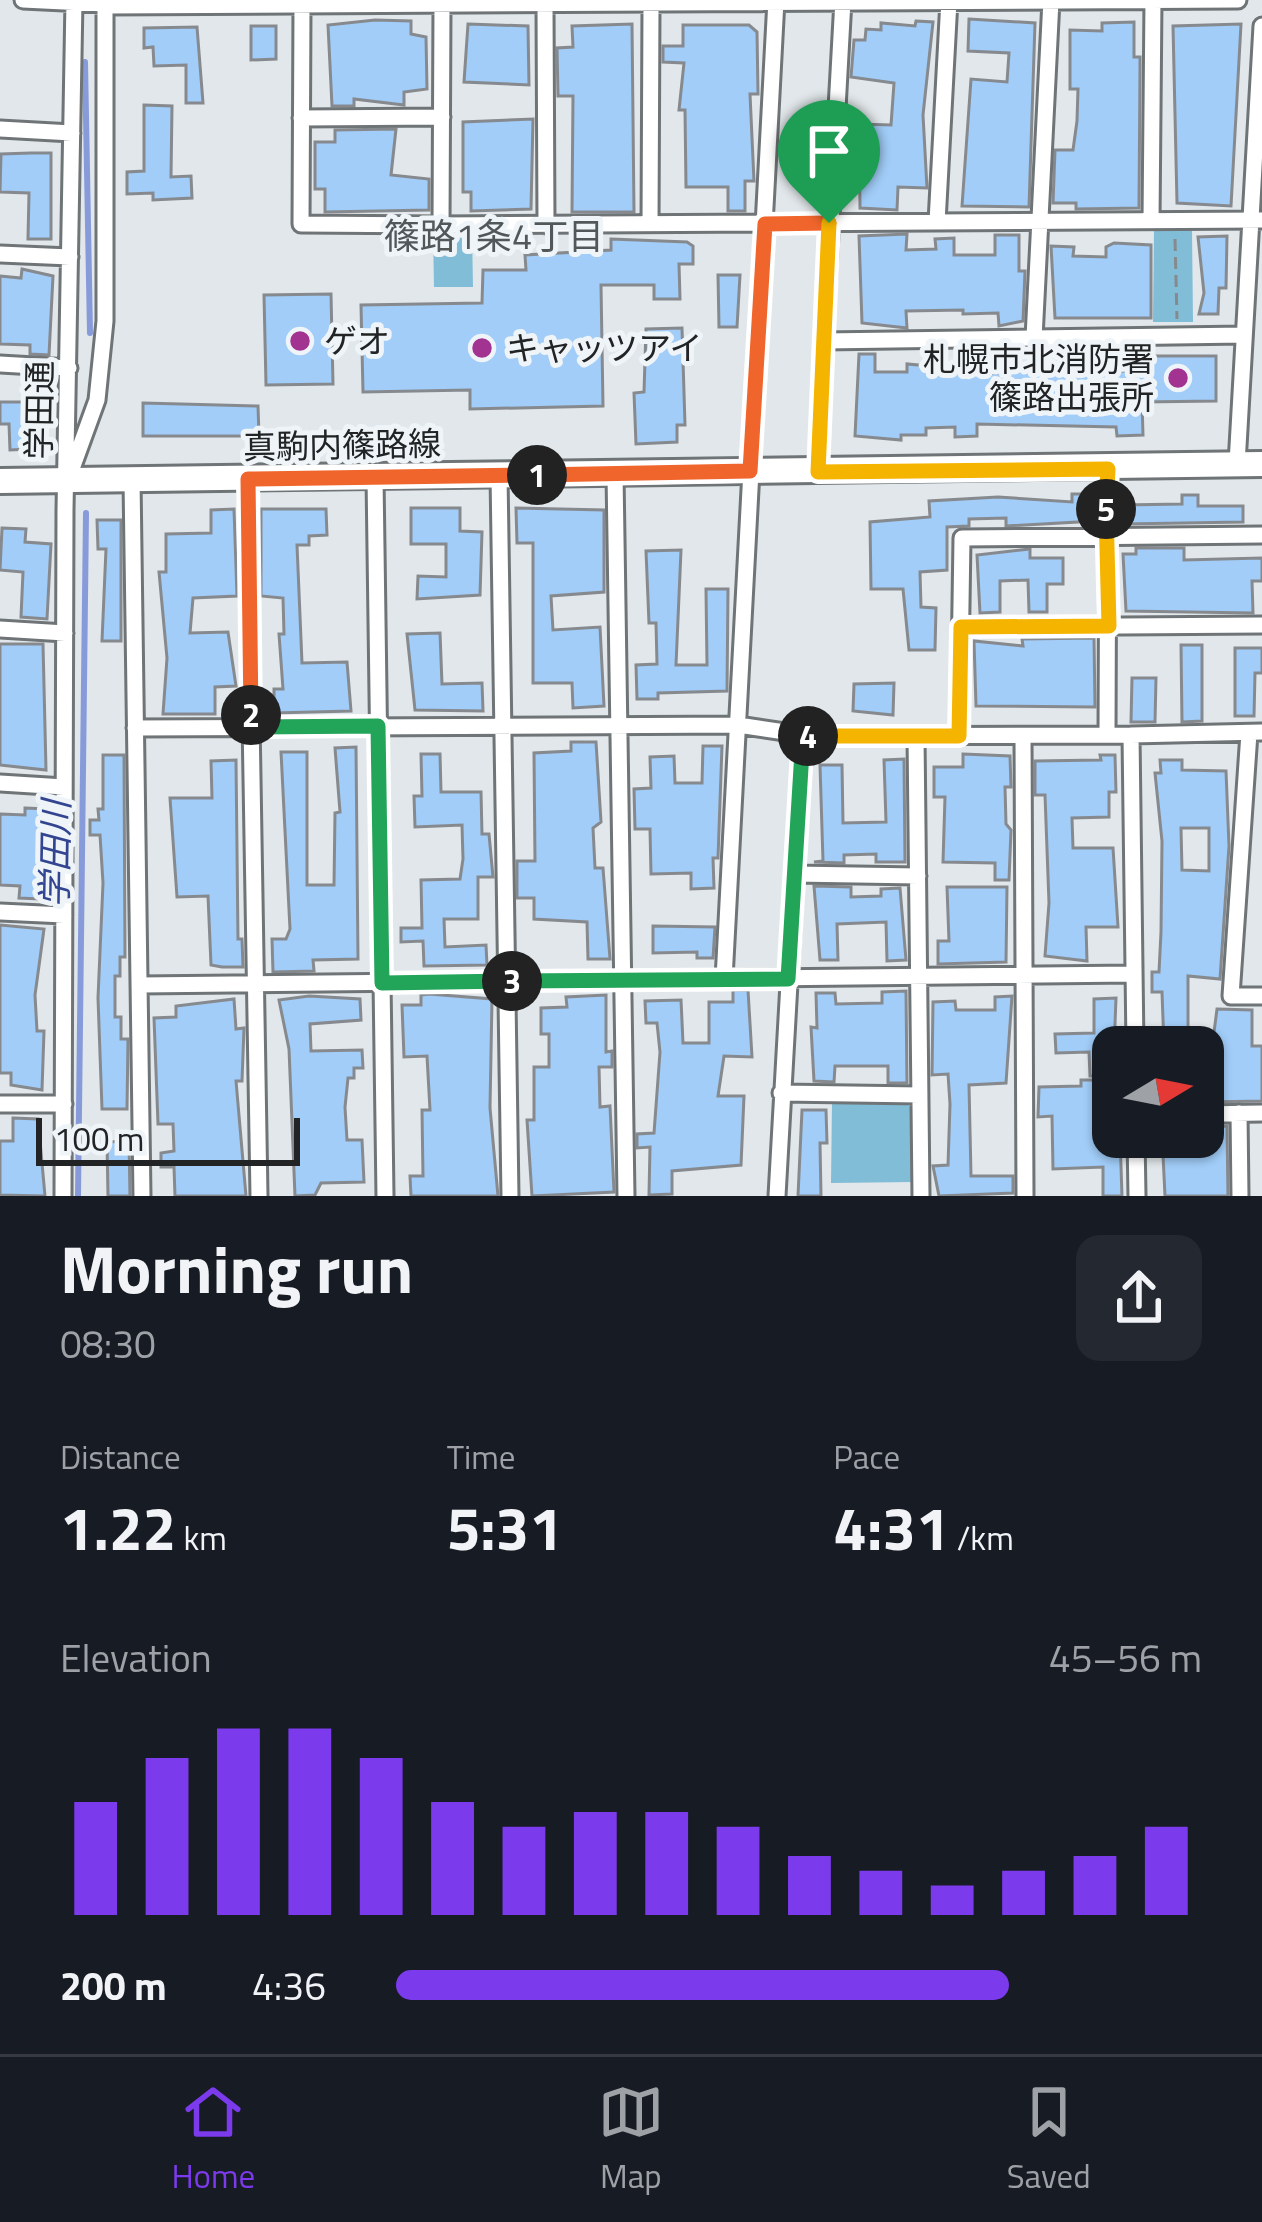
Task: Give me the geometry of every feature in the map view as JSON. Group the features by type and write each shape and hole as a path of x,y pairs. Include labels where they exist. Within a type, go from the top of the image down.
{"main road":[{"name":"真駒内篠路線","path":"0,481 1249,464"}],"street":[{"path":"23,0 651,7 1238,0"},
{"path":"1034,338 1051,1"},
{"path":"1151,221 1153,1"},
{"path":"937,222 949,2"},
{"name":"学田通","path":"68,480 74,3"},
{"name":"学田通","path":"68,480 97,400 105,321 105,3"},
{"path":"724,979 776,3"},
{"path":"818,472 842,3"},
{"path":"441,225 442,5"},
{"path":"302,6 301,224 1256,220"},
{"path":"545,6 546,225"},
{"path":"650,224 651,7"},
{"path":"1249,464 1244,335 1256,220 1262,26"},
{"path":"301,118 442,117"},
{"path":"0,129 72,133"},
{"path":"0,254 70,257"},
{"path":"823,341 1244,335"},
{"path":"0,364 69,368"},
{"path":"1107,735 1108,469"},
{"path":"614,474 626,1196"},
{"path":"499,475 510,1196"},
{"path":"375,477 385,1196"},
{"path":"248,479 260,1196"},
{"path":"63,1196 68,480"},
{"path":"132,480 142,1196"},
{"path":"959,736 962,538 1262,535"},
{"path":"961,627 1262,625"},
{"path":"0,629 64,633"},
{"path":"136,728 738,725 803,735 916,736 1256,732 1231,996 1262,996"},
{"path":"777,1196 803,735"},
{"path":"1131,735 1134,1026"},
{"path":"916,736 921,1196"},
{"path":"1023,736 1025,1196"},
{"path":"0,783 64,788"},
{"path":"794,874 918,876"},
{"path":"0,912 64,915"},
{"path":"140,986 1133,974"},
{"path":"781,1094 920,1095"},
{"path":"0,1104 64,1105"},
{"path":"1224,1113 1262,1113"},
{"path":"1239,1113 1240,1196"},
{"path":"1136,1158 1136,1196"}],"path":[{"path":"1174,231 1178,328"}],"shaded area":[{"path":"1154,228 1192,229 1193,322 1153,322"},
{"path":"472,232 473,287 434,287 433,233"},
{"path":"903,1102 913,1108 913,1182 831,1183 832,1103"}],"building":[{"path":"969,19 1035,23 1029,207 962,206 971,79 1007,82 1009,53 968,51"},
{"path":"411,21 411,34 426,37 427,89 404,92 404,105 354,99 354,106 332,106 328,25"},
{"path":"916,21 933,22 923,115 927,188 898,187 897,210 860,208 859,124 891,125 894,83 851,77 854,40 865,40 866,29 881,30 881,23 915,26"},
{"path":"1134,22 1134,57 1140,57 1139,208 1076,209 1076,203 1053,203 1055,150 1073,150 1077,121 1078,89 1070,89 1070,30 1102,31 1102,23"},
{"path":"468,24 528,26 529,85 464,82"},
{"path":"632,24 634,212 572,212 573,96 558,96 557,48 573,47 572,26"},
{"path":"1241,24 1231,206 1177,203 1173,26"},
{"path":"683,25 749,25 757,32 758,94 750,94 754,181 745,181 745,211 728,211 728,187 686,187 685,110 679,110 684,63 663,62 663,46 683,46"},
{"path":"251,26 276,26 276,59 251,60"},
{"path":"197,27 203,103 186,103 186,65 154,66 153,47 144,48 144,28"},
{"path":"144,105 172,106 171,177 191,176 192,198 153,200 153,193 127,194 127,172 144,171"},
{"path":"533,119 531,209 471,211 471,192 463,192 463,122"},
{"path":"396,129 391,175 429,179 429,210 325,212 325,189 315,189 315,142 335,142 335,130"},
{"path":"51,153 51,239 28,239 29,193 0,192 1,154"},
{"path":"907,234 906,250 936,249 935,239 954,238 954,255 995,255 995,235 1019,235 1019,271 1025,271 1023,321 999,326 998,313 963,314 963,310 906,311 907,328 862,323 859,236"},
{"path":"1227,236 1226,288 1219,288 1218,314 1199,314 1204,293 1198,237"},
{"name":"キャッツアイ","path":"611,239 687,242 693,246 693,264 679,264 680,299 654,299 654,285 601,285 603,406 470,409 470,390 363,392 361,305 482,303 483,270 526,270 525,255 611,250"},
{"path":"1114,243 1151,245 1151,318 1055,318 1051,246 1074,247 1073,256 1106,257 1106,247"},
{"path":"22,269 53,276 49,355 30,354 30,345 0,344 0,276 21,278"},
{"path":"718,275 740,275 737,327 719,327"},
{"path":"331,294 333,384 266,385 264,295"},
{"path":"682,328 685,425 677,425 677,442 636,444 634,393 644,392 646,329"},
{"path":"1012,350 1013,367 1101,357 1101,372 1147,370 1147,356 1216,356 1216,401 1142,402 1143,435 1117,436 1116,427 977,424 977,436 955,437 955,427 926,428 926,435 901,435 901,440 855,436 859,354 875,354 875,372 907,372 907,364 951,368 951,362 969,362 968,374 997,373 996,351"},
{"path":"0,402 30,402 31,449 10,450 9,424 0,424"},
{"path":"143,403 258,406 259,436 143,436"},
{"path":"1072,494 1095,494 1095,521 1006,526 1006,518 969,519 969,526 947,527 947,570 920,572 921,607 936,608 935,650 909,650 903,589 871,589 870,522 930,517 929,501 998,497 1072,502"},
{"path":"1182,495 1198,495 1198,506 1243,506 1243,522 1124,524 1123,505 1182,504"},
{"path":"411,508 460,508 460,531 482,532 480,595 417,599 418,576 446,577 446,544 411,544"},
{"path":"516,508 604,510 604,592 551,596 553,630 600,627 604,706 573,708 572,683 533,683 533,543 517,543"},
{"path":"234,509 237,596 193,598 190,633 228,632 236,686 215,687 215,714 163,714 167,658 159,572 166,572 166,534 211,533 211,510"},
{"path":"261,509 326,509 327,535 309,536 309,545 297,545 302,663 347,662 351,711 274,713 274,689 283,689 279,634 284,634 283,598 261,596"},
{"path":"97,520 121,520 121,641 102,641 106,549 98,549"},
{"path":"2,528 26,529 25,542 51,544 47,619 21,617 23,572 0,570"},
{"path":"1136,548 1184,548 1184,560 1262,558 1262,581 1252,581 1253,613 1126,611 1123,554 1136,554"},
{"path":"1030,549 1030,558 1063,558 1063,584 1047,584 1047,612 1029,612 1028,580 1000,581 1000,612 980,613 977,555"},
{"path":"681,550 676,665 707,665 706,589 728,589 727,691 658,693 658,699 637,699 636,665 657,664 656,623 649,623 646,551"},
{"path":"440,633 442,684 482,683 483,711 415,710 407,634"},
{"path":"1094,638 1095,707 976,706 974,641 1023,646 1022,639"},
{"path":"0,644 43,644 46,770 0,765"},
{"path":"1181,645 1202,645 1202,721 1182,722"},
{"path":"1235,648 1262,648 1262,673 1255,673 1254,716 1235,716"},
{"path":"1132,678 1156,678 1155,722 1131,722"},
{"path":"894,683 893,715 853,711 854,684"},
{"path":"571,742 596,742 601,822 593,828 595,868 603,868 610,959 588,959 587,922 534,919 534,898 517,898 517,861 535,861 534,753 571,751"},
{"path":"703,746 722,746 718,858 713,858 714,888 691,889 691,873 651,874 650,829 635,829 634,789 651,788 650,757 674,756 675,783 702,783"},
{"path":"356,747 358,959 313,960 314,971 273,972 272,939 286,939 290,929 281,752 307,752 307,885 334,885 335,813 340,812 335,748"},
{"path":"421,754 440,754 441,792 481,792 482,834 489,834 493,877 478,877 478,919 444,919 445,947 486,945 487,965 424,966 423,941 401,942 401,928 422,928 421,880 460,879 463,859 462,825 415,827 414,796 422,796"},
{"path":"963,754 1010,756 1011,787 1005,787 1006,824 1011,830 1009,880 995,880 995,863 943,862 945,797 934,797 934,767 963,767"},
{"path":"103,755 124,755 125,957 120,957 120,976 115,976 115,1017 121,1017 121,1039 128,1039 127,1109 102,1109 98,998 103,883 100,835 90,835 90,820 99,820 98,809 103,809"},
{"path":"1100,755 1115,755 1116,792 1109,792 1109,817 1072,818 1073,848 1113,848 1118,927 1086,927 1087,961 1045,956 1049,903 1045,795 1035,795 1035,761 1101,760"},
{"path":"904,759 905,862 876,862 876,854 844,855 844,863 814,862 823,861 820,765 842,765 843,823 886,822 884,760"},
{"path":"236,760 238,939 242,939 243,967 222,967 211,965 208,896 177,897 170,798 212,798 211,761"},
{"path":"1160,760 1182,760 1182,770 1226,771 1229,846 1220,979 1188,976 1188,1026 1163,1026 1162,992 1152,992 1152,972 1159,972 1161,932 1162,841 1155,773 1161,773","holes":["1181,828 1209,828 1209,871 1182,870"]},
{"path":"25,808 47,809 40,899 19,898 20,886 0,885 0,814 25,815"},
{"path":"814,886 851,887 851,897 881,896 881,889 900,888 906,960 887,961 886,922 837,924 838,960 820,960"},
{"path":"947,887 1007,887 1006,962 938,964 938,941 949,941"},
{"path":"0,925 44,929 35,995 37,1031 44,1031 42,1090 11,1085 11,1073 0,1073"},
{"path":"653,926 715,927 713,958 697,958 697,952 653,953"},
{"path":"733,990 748,990 752,1057 724,1056 718,1096 744,1096 741,1165 672,1171 672,1194 649,1195 650,1147 637,1148 637,1134 654,1133 660,1052 657,1023 646,1023 645,1001 681,1000 683,1043 709,1043 709,1002 733,1002"},
{"path":"906,991 907,1083 888,1083 888,1066 835,1066 834,1082 814,1081 811,1027 817,1028 816,993 835,993 836,1004 882,1003 882,992"},
{"path":"421,995 492,999 490,1108 498,1196 411,1196 410,1176 423,1176 422,1110 430,1110 427,1056 404,1057 402,1005 421,1005"},
{"path":"606,995 606,1052 612,1051 612,1067 599,1067 600,1107 610,1106 614,1192 532,1196 527,1120 534,1120 534,1067 549,1067 549,1034 541,1034 541,1008 567,1007 566,997"},
{"path":"309,996 360,999 361,1020 310,1024 311,1051 362,1050 363,1068 354,1068 354,1078 348,1078 345,1107 347,1140 362,1140 364,1182 321,1183 315,1195 295,1196 289,1049 279,1000"},
{"path":"1012,996 1006,1083 969,1085 971,1176 1013,1176 1013,1193 939,1196 933,1166 948,1165 950,1104 948,1074 932,1075 933,1002 955,1001 956,1010 995,1010 995,997"},
{"path":"1116,998 1115,1026 1094,1026 1094,999"},
{"path":"234,999 236,1029 244,1028 242,1081 236,1081 246,1196 175,1196 174,1167 161,1167 161,1153 174,1151 173,1124 158,1124 154,1018 176,1017 176,1006"},
{"path":"1217,1009 1252,1010 1252,1046 1262,1046 1262,1101 1224,1102 1224,1026 1215,1026"},
{"path":"1092,1033 1092,1076 1089,1052 1056,1053 1055,1034"},
{"path":"1081,1080 1092,1080 1092,1158 1121,1158 1122,1196 1103,1196 1103,1167 1053,1169 1052,1116 1038,1117 1039,1087 1081,1086"},
{"path":"802,1110 826,1110 827,1143 820,1143 821,1196 798,1196"},
{"path":"13,1118 38,1119 45,1196 0,1195 0,1141 13,1141"},
{"path":"1224,1126 1228,1196 1165,1196 1163,1158 1224,1158"},
{"path":"129,1141 130,1196 108,1196 107,1142"}],"waterway":[{"name":"学田川","path":"85,62 90,333"},
{"name":"学田川","path":"78,1196 86,513"}],"place":[{"name":"ゲオ","path":"300,341"},
{"name":"キャッツアイ","path":"482,348"},
{"name":"札幌市北消防署 篠路出張所","path":"1178,378"}],"district":[{"name":"篠路1条4丁目","path":"494,236"}],"route":[{"path":"829,223 818,472 1108,469 1109,626 961,627 959,736 803,735 788,979 382,983 378,726 251,727 248,479 750,471 765,224 829,223"}]}
